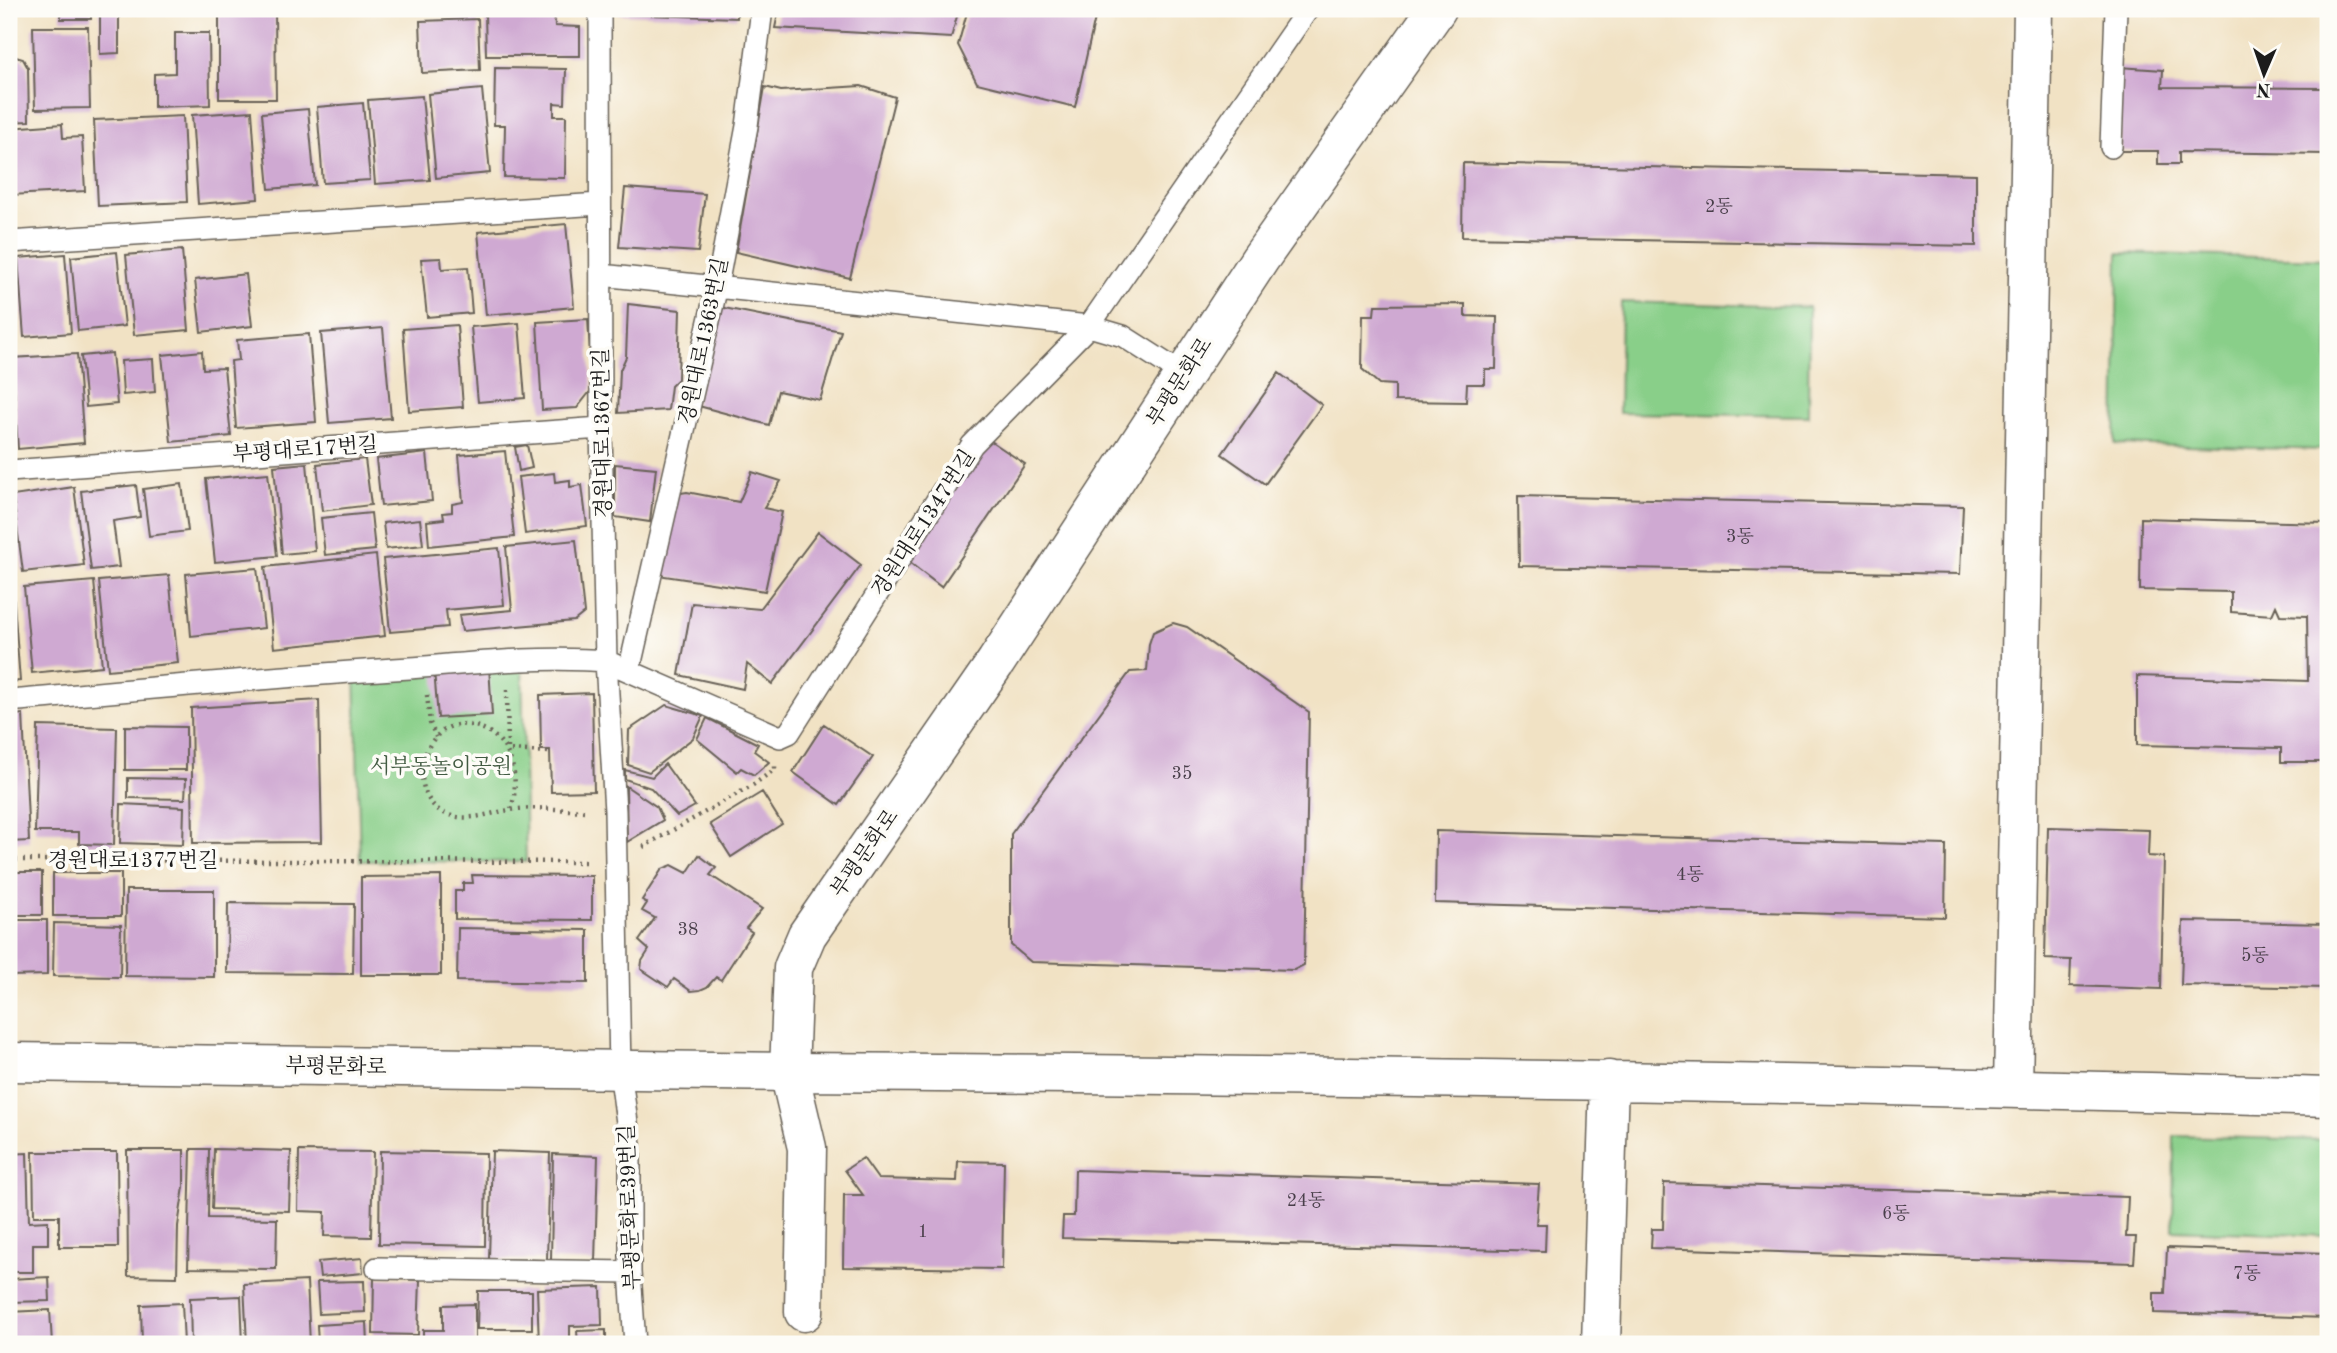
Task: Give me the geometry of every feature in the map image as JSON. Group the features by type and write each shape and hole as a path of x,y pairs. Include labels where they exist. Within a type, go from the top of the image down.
{"street":[{"path":"2013,1088 2033,9"},
{"name":"부평문화로","path":"9,1062 789,1072 793,968 807,935 996,663 1260,259 1431,10"},
{"path":"804,1312 807,1148 789,1072 1609,1080 2328,1097"},
{"path":"1601,1344 1609,1080"}],"lane":[{"name":"경원대로1367번길","path":"600,9 601,428 606,661 615,811 620,1070"},
{"name":"경원대로1363번길","path":"629,671 717,286 747,126 762,9"},
{"name":"경원대로1347번길","path":"780,737 789,733 972,446 1089,326 1308,9"},
{"path":"2111,147 2116,9"},
{"path":"9,242 600,204"},
{"path":"601,275 1089,326 1123,336 1184,375"},
{"name":"부평대로17번길","path":"9,471 601,428"},
{"path":"9,701 247,680 506,661 581,659 606,661 780,737"},
{"name":"부평문화로39번길","path":"620,1070 630,1145 630,1272 635,1344"},
{"path":"377,1268 630,1272"}],"path":[{"path":"506,661 508,750 515,792 511,809"},
{"path":"425,667 429,718 436,737"},
{"path":"550,752 508,750 486,730 466,724 456,725 436,737 427,750 422,769 423,789 431,802 443,813 462,817 481,818 511,809 615,811"},
{"path":"616,862 753,785 775,769 780,737"},
{"name":"경원대로1377번길","path":"9,860 616,862"}],"green space":[{"path":"2328,9 2328,14 2139,11"},
{"path":"2118,253 2328,259 2328,450 2115,444"},
{"path":"1621,302 1809,307 1808,416 1619,413"},
{"name":"서부동놀이공원","path":"522,660 526,862 360,861 355,671"},
{"path":"2174,1136 2328,1140 2328,1236 2173,1230"}],"building":[{"path":"61,9 91,9 91,19 61,19"},
{"path":"100,9 119,9 119,53 100,54"},
{"path":"219,9 275,9 276,99 219,99"},
{"path":"554,9 555,26 580,27 580,56 486,56 485,12"},
{"path":"619,9 737,9 737,18 619,14"},
{"path":"779,9 959,9 951,38 775,28"},
{"path":"968,9 1097,9 1075,107 977,83 958,45"},
{"path":"478,19 480,70 422,73 420,21"},
{"path":"33,27 88,27 90,108 35,109"},
{"path":"175,33 209,33 210,105 154,107 154,74 175,73"},
{"path":"9,55 23,59 28,68 29,121 9,122"},
{"path":"2119,67 2163,70 2162,87 2328,88 2328,189 2325,188 2326,154 2179,152 2179,164 2158,164 2158,151 2121,151"},
{"path":"495,68 566,69 565,104 554,103 554,116 566,116 565,178 504,177 505,125 494,125"},
{"path":"861,86 895,97 850,278 736,252 765,87 781,91"},
{"path":"482,89 490,173 436,178 428,94"},
{"path":"422,96 430,180 375,184 368,100"},
{"path":"363,103 370,180 323,183 317,107"},
{"path":"308,109 315,185 269,189 262,113"},
{"path":"252,111 258,199 198,204 192,115"},
{"path":"183,116 187,202 98,206 94,120"},
{"path":"62,124 63,138 82,137 85,191 10,195 9,128"},
{"path":"1463,163 1976,174 1976,246 1462,237"},
{"path":"625,188 705,194 698,252 619,247"},
{"path":"566,224 574,307 486,315 478,232"},
{"path":"182,250 189,330 134,335 126,255"},
{"path":"117,252 125,326 78,331 71,257"},
{"path":"65,254 71,333 24,337 18,258"},
{"path":"441,258 442,269 468,267 472,313 427,317 421,259"},
{"path":"246,274 252,326 201,332 195,280"},
{"path":"628,304 680,310 678,379 671,386 668,410 618,413 620,370 626,357"},
{"path":"1465,304 1465,316 1497,317 1496,369 1485,369 1485,384 1467,384 1466,402 1395,401 1395,385 1379,384 1362,369 1363,315 1374,315 1375,305"},
{"path":"719,307 841,331 820,400 778,391 769,425 695,405"},
{"path":"588,319 592,389 577,408 542,410 537,322"},
{"path":"519,323 525,398 478,402 471,327"},
{"path":"457,325 463,407 409,411 403,329"},
{"path":"383,328 391,418 329,423 321,333"},
{"path":"309,334 316,422 236,428 231,361 239,360 237,340"},
{"path":"202,351 203,369 224,368 231,436 171,442 162,355"},
{"path":"112,353 117,404 86,407 81,356"},
{"path":"77,354 84,443 18,449 12,358"},
{"path":"153,359 155,392 123,395 121,361"},
{"path":"1279,373 1322,405 1265,484 1222,454"},
{"path":"988,439 1025,464 941,587 905,559"},
{"path":"527,445 532,468 519,471 515,447"},
{"path":"505,451 514,537 429,546 427,521 444,519 443,513 452,512 452,504 463,502 459,455"},
{"path":"427,453 432,501 381,506 376,459"},
{"path":"365,459 371,505 322,511 317,464"},
{"path":"307,463 315,551 282,554 274,466"},
{"path":"615,464 656,468 650,522 615,517"},
{"path":"752,472 781,481 764,508 782,512 765,591 651,574 669,495 687,492 739,502"},
{"path":"268,473 277,556 215,562 206,479"},
{"path":"554,473 555,482 570,480 570,487 582,485 587,526 525,534 518,477"},
{"path":"182,484 188,531 149,536 143,489"},
{"path":"136,485 140,517 113,521 119,567 91,570 81,491"},
{"path":"74,487 84,565 23,572 13,496"},
{"path":"1518,496 1963,506 1960,574 1519,566"},
{"path":"371,513 375,550 325,555 321,518"},
{"path":"2141,518 2328,523 2328,762 2281,762 2281,748 2137,745 2137,676 2308,681 2307,616 2280,615 2276,606 2272,615 2231,612 2231,592 2140,590"},
{"path":"420,519 423,545 386,549 383,523"},
{"path":"818,532 861,565 772,684 747,664 743,689 679,675 692,603 760,609"},
{"path":"576,540 584,613 574,621 462,631 459,615 512,610 506,547"},
{"path":"9,541 12,541 16,575 9,576"},
{"path":"499,548 504,605 446,610 448,627 390,632 383,559"},
{"path":"376,555 385,636 274,648 265,567"},
{"path":"257,568 264,628 191,636 186,574"},
{"path":"169,575 178,663 108,670 99,581"},
{"path":"94,581 102,666 32,673 24,587"},
{"path":"9,590 13,590 20,681 9,682"},
{"path":"1173,623 1187,627 1309,712 1304,965 1294,970 1031,962 1011,945 1011,834 1130,672 1147,671 1149,644 1153,632"},
{"path":"489,666 492,715 438,718 434,670"},
{"path":"592,693 594,791 551,792 550,750 541,750 540,695"},
{"path":"319,700 322,842 193,843 191,708"},
{"path":"666,705 703,716 693,738 649,772 628,765 629,730"},
{"path":"23,714 29,841 9,842 9,716"},
{"path":"707,718 758,744 754,751 769,762 754,775 741,768 737,772 697,739"},
{"path":"824,724 873,757 839,805 793,772"},
{"path":"38,726 117,728 114,845 79,844 79,832 35,832"},
{"path":"125,726 186,727 186,770 125,770"},
{"path":"665,764 695,806 677,816 651,788 625,779 625,770 652,777"},
{"path":"128,778 186,779 185,799 128,798"},
{"path":"626,786 657,807 663,820 627,842"},
{"path":"762,792 782,824 731,857 710,824"},
{"path":"121,804 184,807 183,845 120,843"},
{"path":"2048,827 2149,830 2148,856 2164,857 2161,989 2070,986 2071,960 2045,959"},
{"path":"1436,831 1946,845 1945,917 1435,903"},
{"path":"699,855 716,868 710,875 762,909 746,928 752,932 721,980 716,977 707,987 691,991 674,979 668,987 641,969 642,961 649,950 639,941 655,918 642,911 647,903 642,900 662,869 672,865 687,873"},
{"path":"9,872 42,872 42,915 9,915"},
{"path":"53,873 121,873 121,916 53,916"},
{"path":"472,875 592,876 592,920 455,919 455,891 463,891 463,883 473,883"},
{"path":"441,876 441,975 361,975 361,877"},
{"path":"126,890 214,890 214,977 125,976"},
{"path":"228,903 354,904 353,974 227,973"},
{"path":"9,920 47,920 47,975 9,976"},
{"path":"2183,921 2328,924 2328,988 2181,985"},
{"path":"54,923 121,925 120,977 53,976"},
{"path":"458,928 588,930 588,983 457,981"},
{"path":"191,1149 209,1149 208,1218 277,1219 276,1269 188,1268"},
{"path":"214,1149 291,1151 289,1211 212,1209"},
{"path":"127,1150 184,1150 177,1277 128,1276"},
{"path":"299,1151 373,1152 371,1237 324,1236 325,1212 298,1211"},
{"path":"380,1151 486,1153 485,1246 379,1244"},
{"path":"492,1151 550,1153 547,1260 489,1259"},
{"path":"33,1152 117,1152 118,1247 59,1247 59,1216 34,1216"},
{"path":"27,1153 29,1222 48,1221 48,1244 33,1244 33,1272 9,1272 9,1154"},
{"path":"553,1154 598,1156 595,1262 551,1260"},
{"path":"863,1158 878,1179 957,1181 958,1161 1004,1162 1002,1269 843,1267 844,1195 863,1195 845,1170"},
{"path":"1075,1170 1539,1184 1536,1224 1546,1224 1545,1251 1062,1238 1063,1216 1074,1216"},
{"path":"1664,1183 2128,1197 2126,1237 2136,1237 2134,1263 1651,1248 1652,1229 1663,1229"},
{"path":"2167,1248 2328,1253 2328,1318 2154,1313 2154,1293 2165,1293"},
{"path":"362,1258 363,1273 320,1277 318,1262"},
{"path":"49,1277 50,1301 9,1302 9,1279"},
{"path":"374,1278 420,1280 418,1335 373,1334"},
{"path":"307,1281 310,1344 247,1344 244,1284"},
{"path":"364,1281 365,1312 319,1314 317,1282"},
{"path":"601,1287 602,1325 570,1326 570,1343 539,1344 537,1289"},
{"path":"478,1291 532,1291 532,1329 477,1329"},
{"path":"241,1296 243,1344 191,1344 190,1298"},
{"path":"182,1303 184,1344 142,1344 141,1305"},
{"path":"475,1304 475,1344 423,1344 423,1330 443,1330 443,1305"},
{"path":"50,1310 52,1344 9,1344 9,1312"},
{"path":"367,1322 368,1344 318,1344 317,1325"},
{"path":"606,1330 606,1344 578,1344 577,1331"}]}
